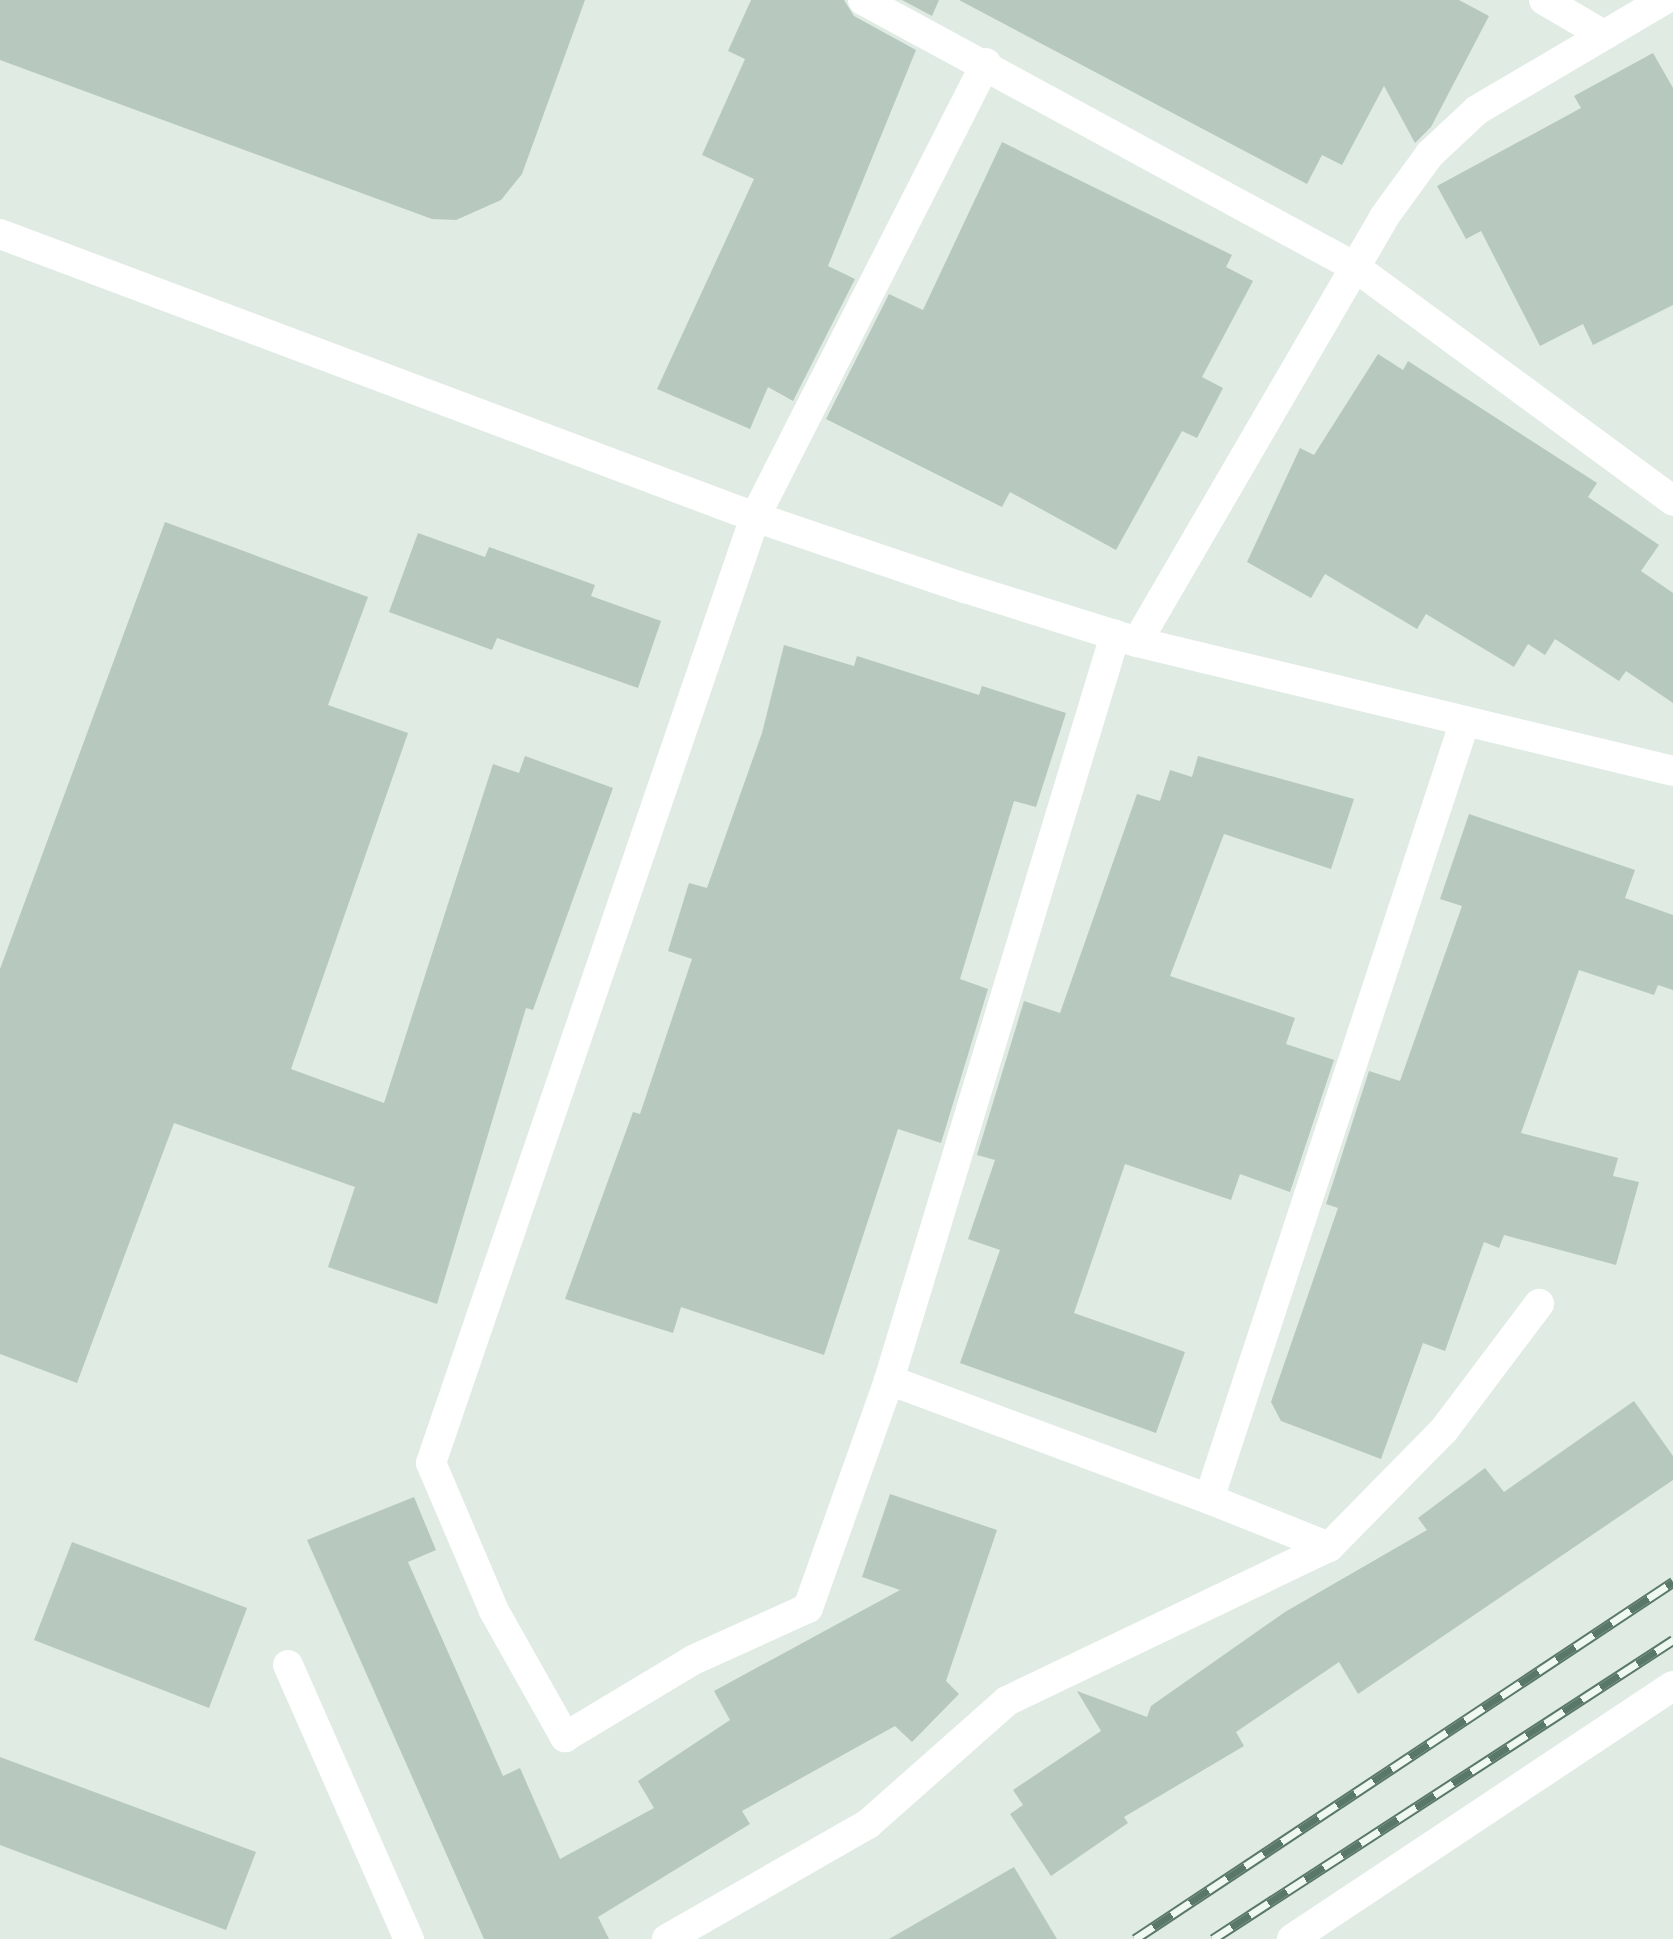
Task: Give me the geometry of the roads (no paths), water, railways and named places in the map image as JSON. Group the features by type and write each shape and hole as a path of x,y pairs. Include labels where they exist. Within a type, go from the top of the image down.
{"street":[{"path":"864,0 901,8 986,63 1355,266 1673,501"},
{"path":"1544,0 1602,34"},
{"path":"986,63 755,517 431,1464 494,1611 565,1737 693,1660 808,1608 889,1380 1126,639 1355,266 1430,154 1477,110 1664,0"},
{"path":"0,234 755,517 1126,639 1673,771"},
{"path":"1209,1499 1465,721"},
{"path":"667,1939 868,1824 1007,1701 1329,1547 1444,1430 1539,1304"},
{"path":"889,1380 1329,1547"},
{"path":"288,1666 409,1939"},
{"path":"1292,1939 1673,1686"}],"railway":[{"path":"1135,1939 1673,1582"},
{"path":"1213,1939 1673,1640"}]}
